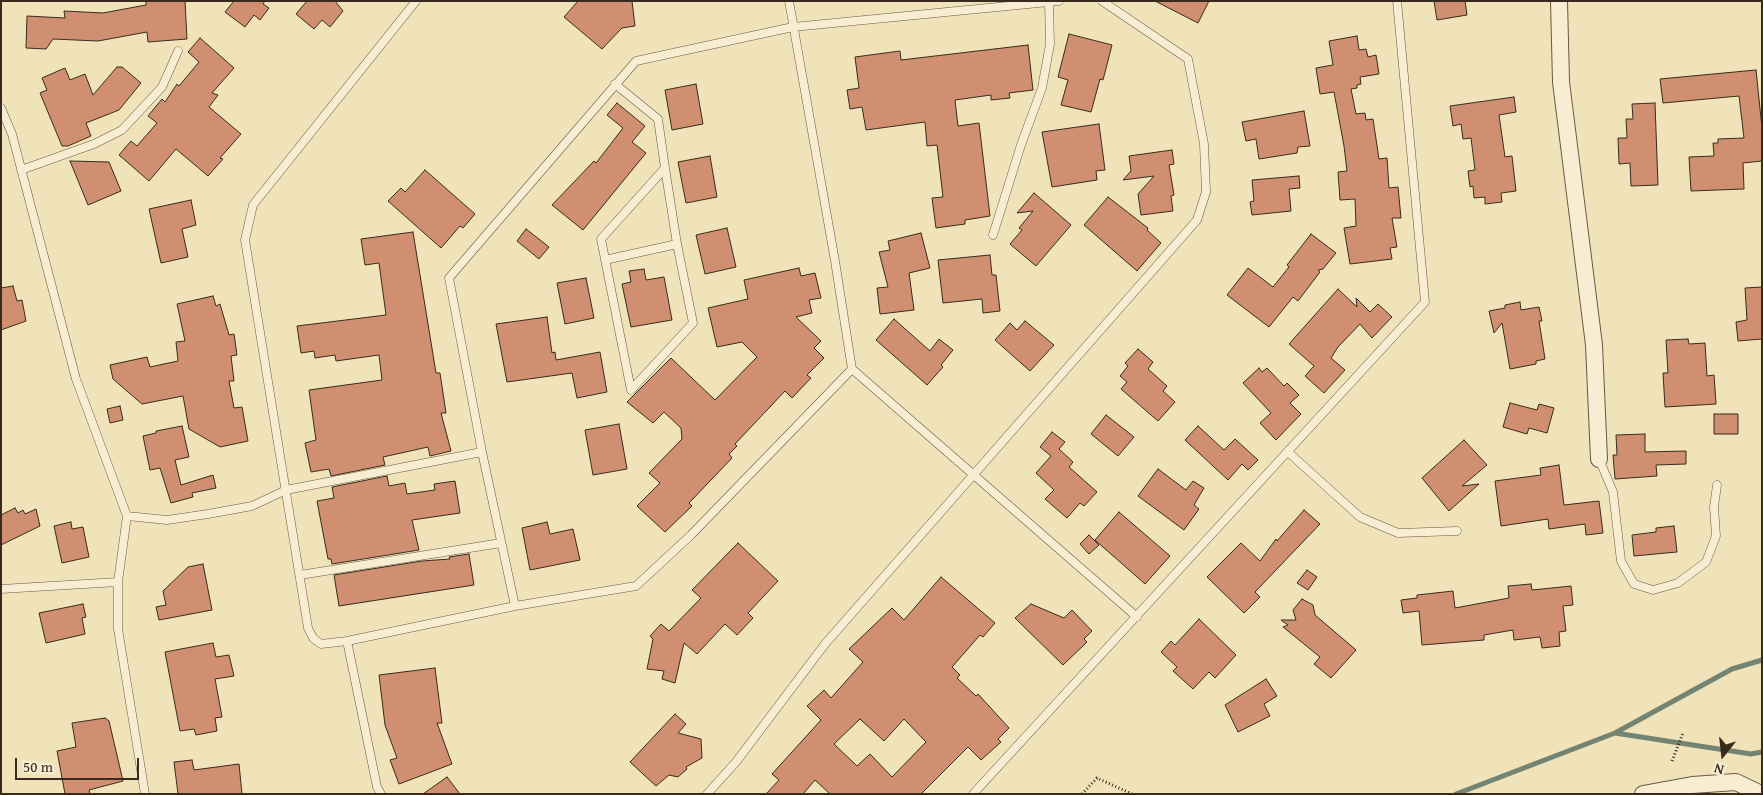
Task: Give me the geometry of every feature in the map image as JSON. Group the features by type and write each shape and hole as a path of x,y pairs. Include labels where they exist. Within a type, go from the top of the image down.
{"street":[{"path":"1558,1 1561,82 1594,345 1599,459"},
{"path":"1644,794 1692,784 1736,782 1761,794"}],"lane":[{"path":"416,1 253,205 245,240 308,628 313,638 321,644 347,641 515,606 636,586 691,534 852,369"},
{"path":"789,1 852,369 1137,616"},
{"path":"515,606 482,452 450,278 615,84 636,61 793,27 1059,1"},
{"path":"707,794 736,762 825,644 1197,220 1206,192 1204,144 1188,60 1102,1"},
{"path":"973,794 1425,302 1397,1"},
{"path":"993,235 1021,144 1042,88 1050,44 1048,2"},
{"path":"21,170 94,144 122,130 162,87 178,51"},
{"path":"615,84 658,119 666,168 677,244 693,322 631,390 601,239 666,168"},
{"path":"1,108 12,134 76,379 127,516 118,582 118,629 145,794"},
{"path":"605,260 677,244"},
{"path":"127,516 167,520 208,514 252,506 286,490 482,452"},
{"path":"1288,452 1360,517 1398,533 1457,531"},
{"path":"1599,459 1613,492 1620,561 1634,584 1653,590 1678,583 1706,562 1716,536 1714,507 1717,485"},
{"path":"300,575 501,543"},
{"path":"1,588 118,582"},
{"path":"347,641 381,794"}],"path":[{"path":"1672,762 1683,733"},
{"path":"1082,794 1098,778 1132,794"}],"building":[{"path":"146,1 185,1 187,39 148,42 147,32 98,41 53,39 46,49 26,48 27,16 65,18 64,11 103,13 146,5"},
{"path":"234,1 265,1 263,4 269,8 260,20 254,15 245,27 225,12"},
{"path":"307,1 335,1 343,11 330,27 322,20 314,29 296,14"},
{"path":"578,1 632,1 635,26 622,28 602,49 564,17"},
{"path":"1155,1 1209,1 1198,23"},
{"path":"1434,1 1465,1 1467,15 1437,20"},
{"path":"1069,34 1112,45 1103,80 1100,79 1091,112 1061,105 1068,80 1058,77"},
{"path":"1357,36 1359,50 1366,49 1368,57 1376,55 1379,74 1360,77 1361,84 1357,85 1357,88 1351,89 1356,114 1365,113 1366,120 1373,119 1379,159 1387,158 1389,188 1398,187 1401,218 1392,218 1397,247 1390,248 1392,259 1350,264 1344,228 1356,226 1355,199 1340,200 1338,172 1347,171 1344,146 1334,92 1320,94 1316,68 1333,65 1329,41"},
{"path":"200,38 234,68 212,93 218,95 209,107 241,134 220,158 223,159 208,176 176,149 149,181 119,155 131,141 137,146 157,123 148,116 162,99 165,102 177,84 179,86 199,62 188,52"},
{"path":"1028,45 1033,90 1009,93 1010,98 991,100 991,95 955,100 958,126 979,123 990,216 965,220 965,224 936,228 932,198 943,197 937,145 927,146 925,122 866,130 862,107 850,109 847,90 859,88 855,57 900,51 901,60"},
{"path":"117,67 122,67 141,83 119,110 86,123 91,136 68,146 62,146 40,93 47,90 42,78 65,68 70,80 85,74 93,95"},
{"path":"1756,70 1762,128 1762,161 1743,163 1744,189 1691,191 1689,157 1714,156 1713,143 1718,143 1718,139 1744,138 1739,96 1663,103 1660,79"},
{"path":"696,84 703,124 672,130 665,90"},
{"path":"1514,97 1516,112 1499,115 1505,157 1512,156 1516,191 1501,193 1502,202 1485,204 1485,197 1474,198 1473,186 1470,187 1468,171 1475,170 1471,138 1463,139 1461,124 1453,126 1450,106"},
{"path":"617,103 645,126 632,142 646,153 583,230 552,205 594,161 596,163 623,128 607,115"},
{"path":"1655,103 1658,185 1631,186 1630,163 1619,164 1618,138 1627,138 1626,119 1633,119 1632,104"},
{"path":"1304,111 1310,146 1298,147 1297,153 1259,159 1256,139 1246,141 1242,122"},
{"path":"1099,124 1105,170 1096,171 1097,180 1052,187 1042,132"},
{"path":"1172,150 1174,164 1169,165 1174,195 1171,196 1173,211 1141,215 1138,194 1154,176 1123,180 1131,171 1129,156"},
{"path":"710,156 717,197 686,203 678,162"},
{"path":"70,161 109,162 121,191 88,205"},
{"path":"425,170 475,214 463,228 460,226 441,248 388,201 401,188 405,192"},
{"path":"1299,176 1300,188 1289,189 1291,211 1252,215 1250,202 1254,201 1252,180"},
{"path":"1034,193 1071,225 1036,266 1010,244 1022,230 1019,228 1033,211 1017,213"},
{"path":"1108,197 1148,228 1147,230 1161,243 1137,271 1084,225"},
{"path":"191,200 196,225 182,229 188,257 161,263 149,209"},
{"path":"727,228 736,267 705,274 696,235"},
{"path":"526,229 549,247 539,259 517,241"},
{"path":"413,232 436,373 440,373 446,413 441,413 451,451 430,456 428,447 383,457 385,465 331,476 329,469 311,472 305,443 316,440 309,390 382,380 379,355 336,361 335,355 315,358 314,351 301,353 297,326 386,315 379,263 365,265 361,239"},
{"path":"921,233 930,268 909,273 914,310 880,314 877,288 888,287 879,252 890,250 888,241"},
{"path":"1311,234 1336,253 1323,269 1318,270 1320,272 1298,301 1293,297 1269,327 1227,295 1248,268 1273,287"},
{"path":"990,255 992,275 996,275 1000,311 983,313 982,299 943,303 938,260"},
{"path":"799,268 801,276 815,273 821,298 809,300 812,313 796,317 821,341 814,348 824,358 807,375 811,378 792,398 785,391 735,444 737,446 729,454 732,458 689,503 692,506 665,532 637,506 660,483 649,473 682,439 681,428 664,412 653,423 627,402 671,358 715,400 757,357 742,342 717,347 708,308 748,299 744,280"},
{"path":"644,269 646,280 664,277 672,320 631,327 622,284 631,282 629,271"},
{"path":"586,278 594,318 565,324 557,283"},
{"path":"13,286 17,301 22,300 26,321 1,330 1,288"},
{"path":"1762,287 1762,339 1738,341 1736,322 1747,320 1745,288"},
{"path":"1338,289 1357,307 1356,298 1370,312 1378,304 1392,317 1372,338 1360,324 1338,347 1331,358 1345,370 1324,393 1305,376 1314,366 1289,344"},
{"path":"213,296 216,306 220,304 229,335 234,334 237,355 231,356 234,381 229,381 234,408 242,407 248,441 220,447 189,429 183,396 142,404 113,379 110,365 147,357 150,367 178,361 176,342 185,341 177,304"},
{"path":"1520,302 1521,310 1539,307 1542,321 1539,321 1545,359 1536,361 1536,364 1510,369 1502,323 1494,333 1489,311 1505,308 1505,305"},
{"path":"547,317 552,353 555,352 556,360 600,352 607,392 577,398 572,373 507,382 496,324"},
{"path":"894,319 930,351 939,339 953,350 941,365 943,367 927,385 876,340"},
{"path":"1025,321 1054,345 1030,371 995,340 1010,323 1017,330"},
{"path":"1688,339 1689,344 1705,343 1707,376 1714,375 1716,404 1665,407 1663,373 1668,373 1666,340"},
{"path":"1138,349 1153,362 1148,369 1167,386 1163,391 1175,402 1158,421 1121,389 1127,382 1120,376 1128,366 1125,363"},
{"path":"1259,368 1262,372 1267,368 1284,386 1287,383 1299,395 1290,403 1301,414 1276,440 1260,423 1271,413 1243,383"},
{"path":"1510,403 1537,410 1539,404 1554,408 1547,433 1529,428 1527,434 1503,427"},
{"path":"120,406 123,420 110,423 107,409"},
{"path":"1714,414 1738,414 1738,434 1714,434"},
{"path":"1106,415 1134,437 1118,456 1091,434"},
{"path":"619,424 627,469 593,475 585,430"},
{"path":"182,426 189,457 175,460 181,485 213,475 216,488 192,493 193,497 171,503 160,468 150,470 143,436 156,433 156,431"},
{"path":"1198,426 1224,450 1235,439 1258,460 1248,470 1242,464 1228,480 1185,440"},
{"path":"1052,432 1065,442 1059,449 1073,462 1069,467 1097,492 1084,506 1080,503 1067,518 1045,499 1054,490 1036,473 1051,456 1040,447"},
{"path":"1645,434 1645,452 1686,451 1686,464 1656,465 1657,476 1615,479 1613,455 1617,455 1616,435"},
{"path":"1464,440 1487,465 1462,486 1479,484 1449,511 1422,478"},
{"path":"1559,465 1564,505 1599,501 1603,533 1586,535 1585,524 1549,529 1548,519 1501,526 1495,481 1541,475 1540,468"},
{"path":"1158,469 1186,490 1193,481 1204,488 1194,505 1199,509 1184,530 1138,496"},
{"path":"387,476 389,486 405,483 407,494 435,490 434,484 455,481 460,513 412,520 419,550 332,564 331,559 328,559 317,501 334,498 332,487"},
{"path":"15,508 18,513 23,510 25,514 36,509 40,526 1,545 1,515"},
{"path":"1304,510 1320,524 1255,592 1260,597 1244,613 1207,577 1241,543 1260,561 1276,539 1277,541"},
{"path":"1119,512 1170,556 1145,584 1095,540"},
{"path":"71,522 72,529 83,527 89,557 62,563 54,526"},
{"path":"547,522 550,534 573,529 580,560 530,570 522,528"},
{"path":"1674,526 1677,552 1634,556 1632,535 1656,532 1656,528"},
{"path":"1089,535 1099,545 1089,554 1080,544"},
{"path":"738,543 778,581 748,613 753,618 737,635 725,624 697,654 684,643 675,683 662,679 664,671 647,669 653,639 650,636 661,624 669,631 701,598 692,590"},
{"path":"469,554 474,585 339,606 334,575 422,561 450,559 449,557"},
{"path":"203,564 212,610 159,620 156,607 166,605 163,591 188,567"},
{"path":"1307,570 1317,577 1308,590 1297,583"},
{"path":"941,577 995,623 983,637 980,635 952,667 960,675 957,678 976,696 978,694 1009,728 998,739 1001,742 981,760 968,747 921,794 830,794 815,780 803,794 766,794 779,780 772,774 821,720 807,706 824,690 831,698 863,662 849,649 892,608 904,620","holes":["860,719 884,741 904,719 926,742 892,777 870,754 857,766 834,744"]},
{"path":"1531,584 1532,590 1571,586 1573,605 1563,606 1566,631 1559,632 1560,646 1542,648 1540,637 1514,640 1513,630 1484,635 1484,640 1422,645 1419,611 1403,613 1401,600 1417,598 1417,595 1453,591 1455,608 1509,598 1508,586"},
{"path":"1302,599 1313,605 1315,615 1356,650 1331,678 1314,664 1320,657 1283,627 1288,625 1281,620 1296,620 1293,610"},
{"path":"83,604 86,617 82,618 85,634 46,643 39,613"},
{"path":"1031,604 1064,618 1072,610 1092,631 1084,639 1087,642 1063,665 1015,618"},
{"path":"1199,619 1236,655 1215,678 1209,672 1193,689 1173,671 1177,667 1161,652 1171,641 1175,645"},
{"path":"213,643 216,657 229,655 234,676 215,679 222,717 215,718 217,731 196,735 194,729 180,731 165,652"},
{"path":"435,668 442,723 437,723 452,764 399,784 390,760 397,758 385,725 379,675"},
{"path":"1266,679 1277,696 1264,704 1270,716 1238,732 1225,705"},
{"path":"675,714 686,724 678,733 701,739 702,758 686,767 687,769 678,777 669,775 656,786 630,762"},
{"path":"105,718 109,721 123,781 89,790 90,794 65,794 57,751 76,747 72,723"},
{"path":"192,760 194,770 239,764 242,794 178,794 174,762"},
{"path":"447,777 460,794 423,794"}],"waterway":[{"path":"1456,794 1615,733 1732,669 1762,660"},
{"path":"1615,733 1751,754 1762,752"}]}
